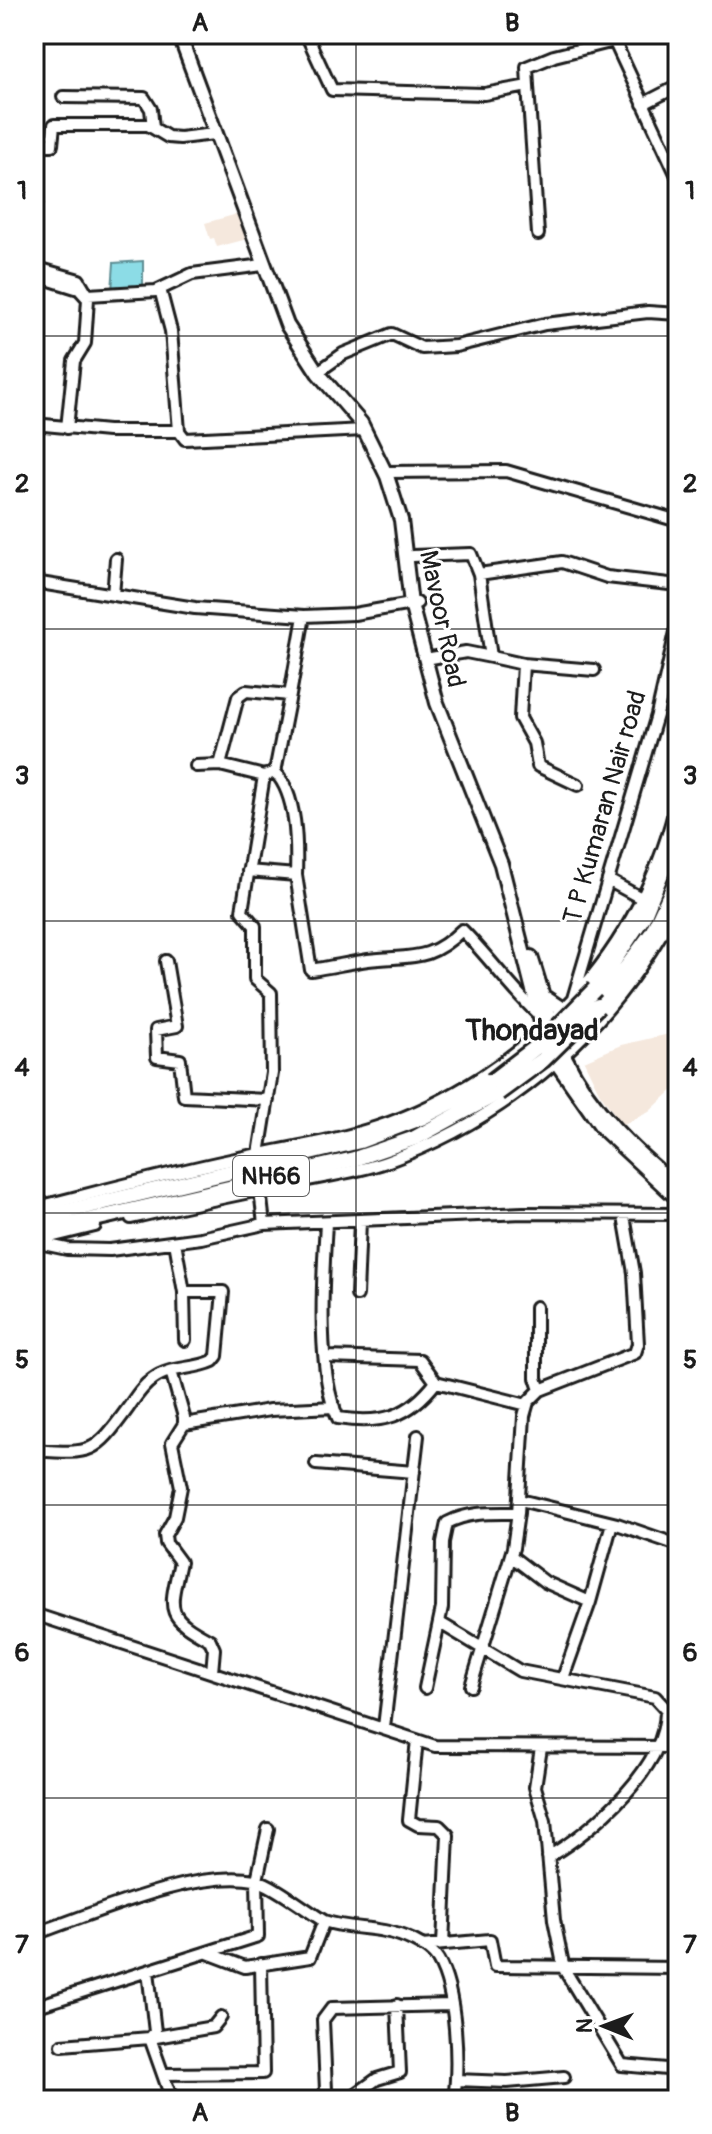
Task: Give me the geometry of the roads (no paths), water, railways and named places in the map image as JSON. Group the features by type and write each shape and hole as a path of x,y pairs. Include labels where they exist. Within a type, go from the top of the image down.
{"highway":[{"name":"NH66","path":"495,1087 595,989 643,917 678,833"},
{"name":"NH66","path":"34,1233 169,1192 375,1136 495,1087 543,1060 598,1006 652,933 678,877"},
{"name":"NH66","path":"34,1219 169,1192"}],"main road":[{"name":"Mavoor Road","path":"184,35 214,134 295,342 364,430 387,471 401,520 414,604 441,714 508,886 545,1022 560,1059 588,1112 609,1136 678,1199"},
{"name":"Mavoor Road","path":"184,35 285,308 300,340 365,420 407,521 414,604 462,758 506,864 529,952 546,998 545,1022"},
{"path":"546,998 568,1006"},
{"name":"Mavoor Road","path":"560,1059 602,1115 678,1187"}],"street":[{"path":"184,35 213,34"},
{"path":"306,34 332,90 484,94 528,86"},
{"path":"538,234 527,67 554,56 612,38 678,178"},
{"path":"643,104 678,86"},
{"path":"63,97 144,98 151,109 153,128"},
{"path":"34,145 52,145 54,125 130,124 153,128 168,137 214,134"},
{"path":"34,267 79,280 88,295 137,294 160,289 192,274 263,265"},
{"path":"34,275 79,289 88,299 85,343 74,361 67,428"},
{"path":"160,289 171,331 178,387 179,431 185,439 364,430"},
{"path":"322,369 343,354 392,334 422,348 456,346 545,324 648,312 678,314"},
{"path":"34,424 67,428 179,431"},
{"path":"387,471 506,471 678,521"},
{"path":"412,556 471,554 479,574 491,657"},
{"path":"113,595 116,559"},
{"path":"479,574 562,562 607,577 678,585"},
{"path":"34,582 195,608 304,616 354,614 414,604"},
{"path":"259,1154 272,1073 271,993 255,979 255,926 242,911 269,774 290,695 304,616"},
{"name":"T P Kumaran Nair road","path":"568,1006 657,715 678,623"},
{"path":"431,658 466,652 523,664 594,670"},
{"path":"523,664 520,718 534,743 538,766 578,785"},
{"path":"220,765 238,697 246,691 290,695"},
{"path":"196,766 220,765 269,774 285,782 297,842 296,875 311,970 371,960 405,960 441,951 462,930 493,962 511,989 545,1022"},
{"path":"34,1242 169,1192 259,1154 378,1127 446,1097 501,1063 545,1022 568,1006 613,950 641,898 661,850 678,795"},
{"path":"248,871 296,875"},
{"path":"608,880 641,898"},
{"path":"34,1208 169,1192 260,1190 383,1163 437,1141 560,1059 583,1040 624,989 678,903"},
{"path":"666,926 678,922"},
{"path":"166,961 177,1026 156,1030 157,1057 180,1060 184,1096 268,1100"},
{"path":"260,1190 264,1224"},
{"path":"34,1242 89,1250 175,1242 264,1224 523,1213 678,1214"},
{"path":"471,1686 511,1556 520,1500 527,1405 540,1390 635,1353 638,1344 634,1273 624,1216"},
{"path":"357,1295 360,1221"},
{"path":"326,1223 323,1295 327,1357 338,1418 374,1421 408,1412 436,1382"},
{"path":"175,1242 184,1292 185,1340"},
{"path":"34,1450 81,1452 98,1446 149,1382 171,1371 208,1364 217,1356 223,1292 184,1292"},
{"path":"536,1307 536,1378 540,1390"},
{"path":"327,1357 420,1360 436,1382 527,1405"},
{"path":"171,1371 184,1424 172,1443 181,1487 179,1503 165,1535 166,1543 180,1562 173,1598 176,1619 210,1640 214,1649 212,1672"},
{"path":"184,1424 270,1410 334,1407"},
{"path":"384,1727 418,1436"},
{"path":"316,1464 414,1472"},
{"path":"520,1500 612,1523 678,1545"},
{"path":"425,1688 440,1623 447,1523 461,1516 483,1512 518,1513"},
{"path":"563,1678 590,1602 612,1523"},
{"path":"511,1556 545,1582 590,1602"},
{"path":"34,1614 435,1746 678,1747"},
{"path":"440,1623 520,1671 655,1697 666,1709 658,1745 606,1813 571,1843 548,1857"},
{"path":"417,1740 409,1820 418,1825 439,1826 448,1835 443,1944"},
{"path":"541,1748 535,1787 545,1821 554,1920 564,1969 622,2065 678,2070"},
{"path":"34,2007 258,1936 257,1880 268,1829"},
{"path":"34,1934 179,1886 257,1880 324,1921 347,1929 385,1931 422,1946 437,1958 449,1989 456,2080 454,2100"},
{"path":"208,1953 245,1967 310,1957 324,1921"},
{"path":"422,1946 490,1940 495,1966 678,1968"},
{"path":"163,2074 263,2073 261,1964"},
{"path":"148,1971 155,2032 150,2038"},
{"path":"326,2090 326,2013 342,2005 450,2005"},
{"path":"356,2100 356,2094 377,2079 400,2072 397,2005"},
{"path":"62,2045 150,2038 213,2027 221,2017"},
{"path":"150,2038 172,2100"},
{"path":"456,2080 507,2082 564,2077"}],"water":[{"path":"143,261 143,293 112,291 114,263"}],"district":[{"name":"Thondayad","path":"532,1030"}]}
